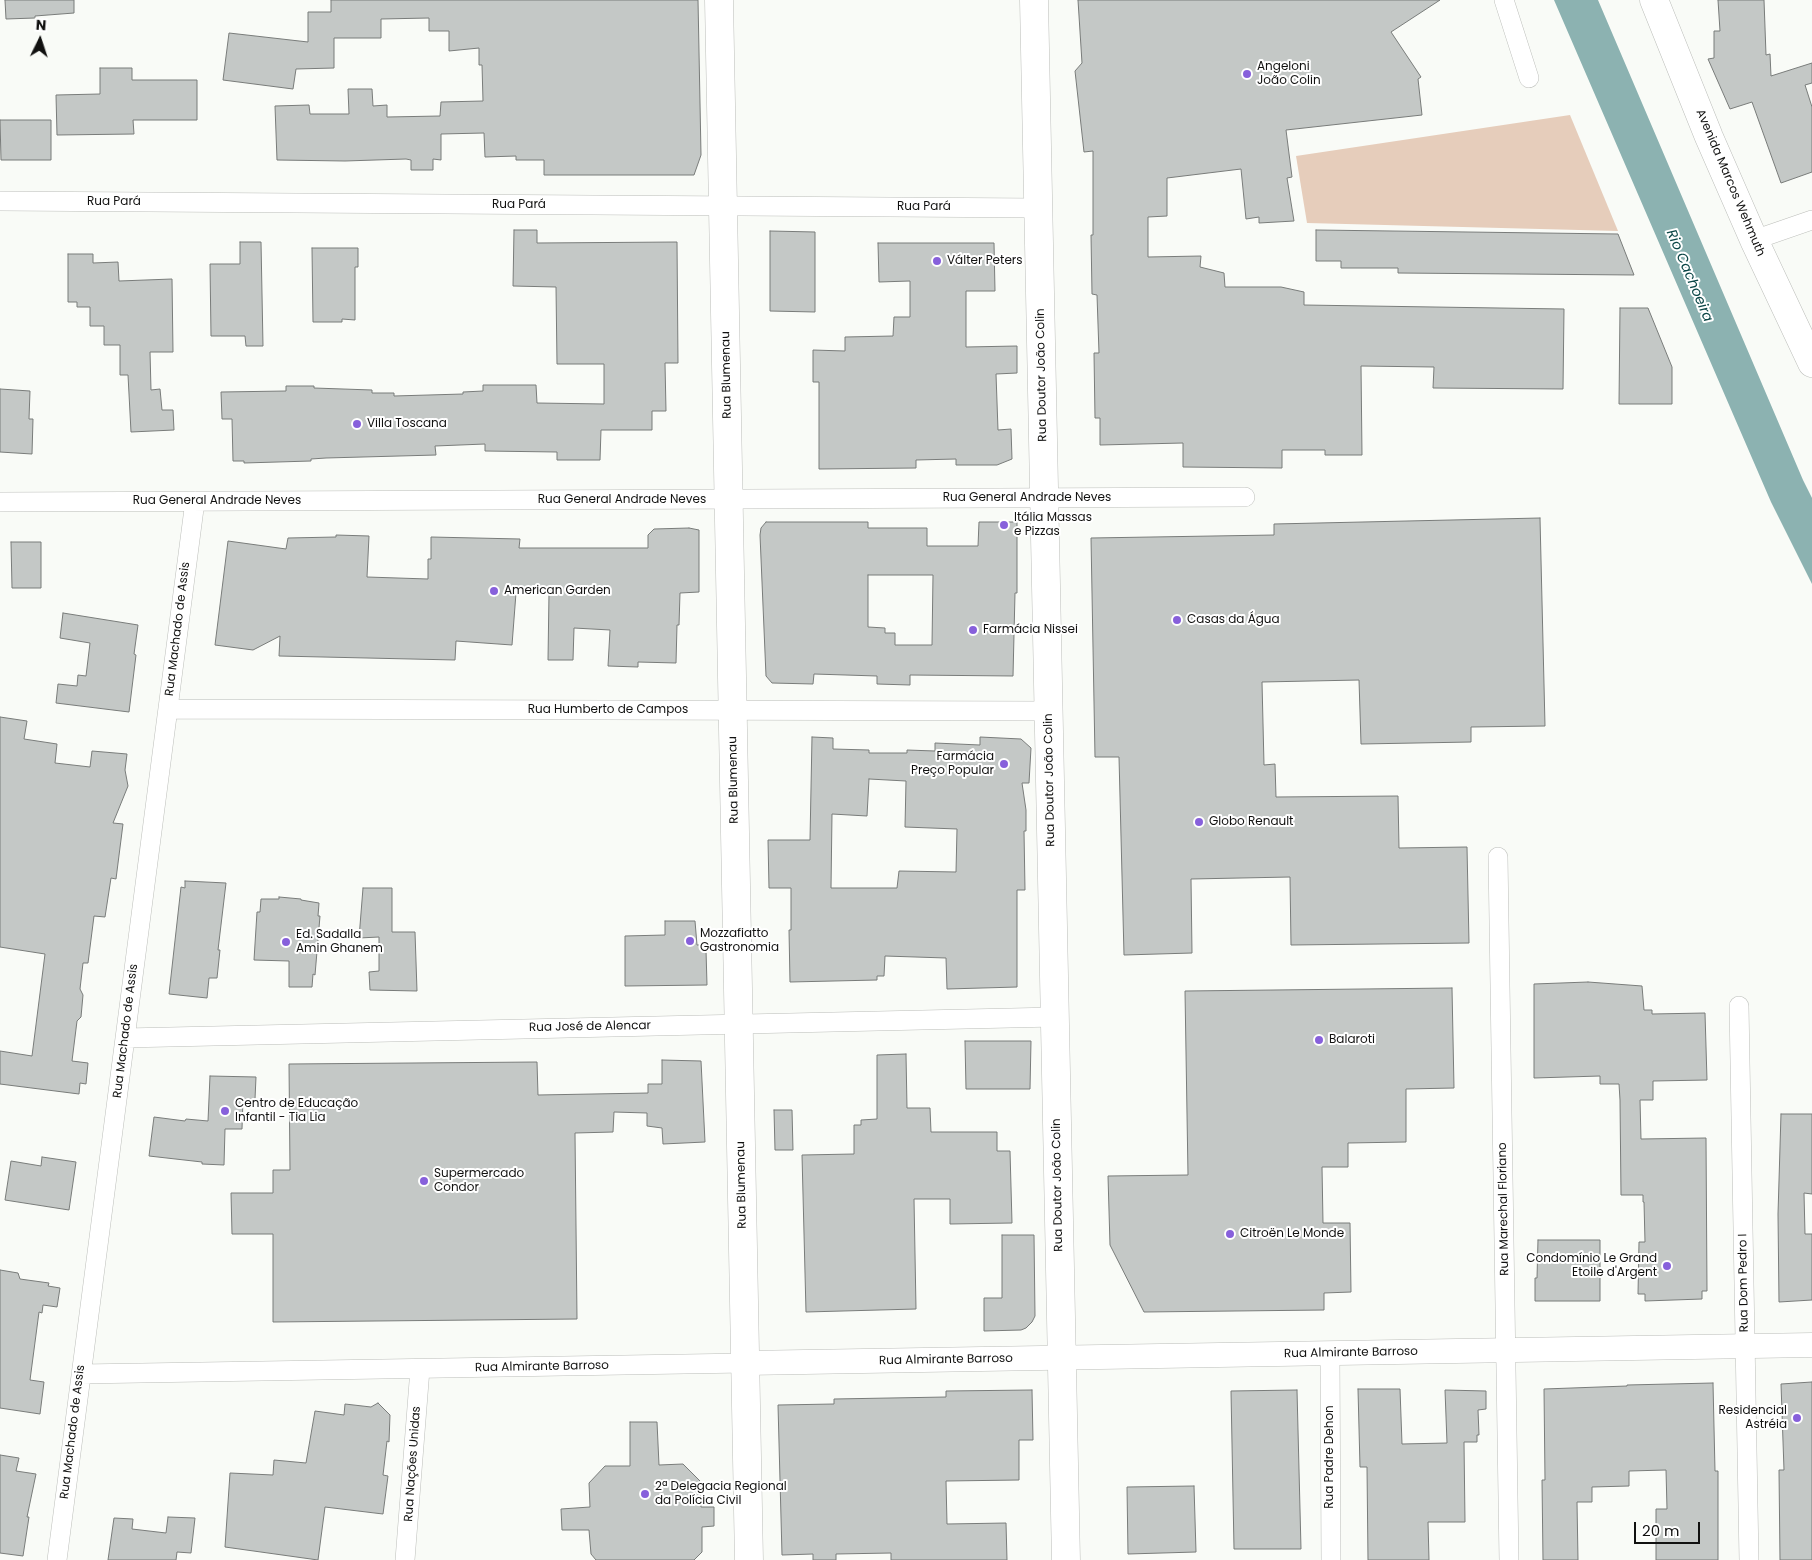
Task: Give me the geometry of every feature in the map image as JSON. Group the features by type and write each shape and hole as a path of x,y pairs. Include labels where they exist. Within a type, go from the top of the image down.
{"main road":[{"name":"Rua Blumenau","path":"719,0 749,1560"},
{"name":"Rua Doutor João Colin","path":"1034,0 1066,1560"},
{"name":"Avenida Marcos Wehmuth","path":"1654,0 1709,137 1754,240 1812,363"}],"street":[{"path":"1504,0 1529,78"},
{"name":"Rua Pará","path":"0,201 1038,208"},
{"path":"1754,240 1812,220"},
{"name":"Rua General Andrade Neves","path":"0,502 1245,497"},
{"name":"Rua Machado de Assis","path":"56,1560 195,501"},
{"name":"Rua Humberto de Campos","path":"168,708 1048,711"},
{"name":"Rua Marechal Floriano","path":"1498,857 1509,1560"},
{"name":"Rua Dom Pedro I","path":"1740,1006 1749,1560"},
{"name":"Rua José de Alencar","path":"125,1038 1055,1017"},
{"name":"Rua Almirante Barroso","path":"81,1374 1812,1345"},
{"name":"Rua Padre Dehon","path":"1330,1353 1331,1560"},
{"name":"Rua Nações Unidas","path":"405,1560 420,1369"}],"shaded area":[{"path":"1570,115 1618,231 1307,223 1296,156"}],"water":[{"name":"Rio Cachoeira","path":"1554,0 1598,0 1812,498 1812,584 1771,502"}],"building":[{"path":"5,0 74,0 74,13 35,16 35,18 6,19"},
{"path":"331,0 698,0 701,155 694,175 544,175 544,160 516,160 516,156 485,157 484,133 441,134 441,160 433,159 433,170 411,170 411,160 406,159 345,161 277,160 275,106 309,105 310,114 349,114 348,89 372,89 373,106 387,105 387,117 440,116 441,102 483,101 482,65 479,65 479,48 449,51 449,31 429,31 429,18 381,19 381,38 334,38 334,68 296,69 293,89 223,80 229,33 308,42 308,12 331,12"},
{"path":"1078,0 1440,0 1391,32 1421,77 1418,79 1422,115 1286,130 1292,177 1287,178 1294,221 1259,223 1259,217 1246,219 1241,169 1167,178 1167,216 1148,217 1148,257 1201,256 1200,267 1224,273 1225,287 1281,287 1304,292 1304,305 1564,309 1563,389 1433,388 1434,367 1361,366 1362,455 1325,455 1325,450 1282,450 1282,468 1183,467 1183,443 1100,445 1100,418 1095,418 1094,353 1099,353 1097,295 1092,294 1093,151 1084,152 1075,71 1082,63"},
{"path":"1718,0 1764,0 1766,55 1770,54 1771,76 1812,63 1812,83 1805,85 1812,107 1812,172 1781,183 1752,102 1730,109 1708,59 1714,58 1714,31 1720,31"},
{"path":"100,68 132,68 132,80 197,80 197,120 133,120 134,134 57,135 56,95 100,94"},
{"path":"0,120 51,120 51,160 1,160"},
{"path":"514,230 537,230 537,243 677,242 678,363 665,363 666,411 652,411 652,430 601,430 600,460 557,460 557,452 485,451 485,444 435,446 436,455 326,458 311,459 311,461 244,463 244,461 233,461 232,419 222,419 221,392 286,391 286,386 314,386 314,388 372,390 372,393 394,393 394,396 463,394 463,392 483,391 483,385 536,385 537,403 604,404 604,364 557,364 556,287 513,286"},
{"path":"1316,230 1618,234 1634,275 1398,273 1398,268 1341,268 1341,261 1316,261"},
{"path":"770,231 815,232 815,312 770,311"},
{"path":"240,242 261,242 263,346 246,346 245,336 211,336 210,264 240,264"},
{"path":"878,243 994,243 995,291 966,291 966,347 1017,346 1017,373 996,374 998,430 1011,429 1012,459 997,465 956,465 956,459 916,460 916,468 819,469 819,382 813,382 813,350 845,351 845,337 893,336 894,317 910,317 910,281 879,282"},
{"path":"312,248 358,248 358,267 355,267 355,320 342,319 342,322 313,322"},
{"path":"68,254 93,254 93,263 118,262 119,281 172,279 173,352 150,352 151,390 160,389 162,410 173,410 174,430 131,432 128,375 120,375 120,345 104,345 104,326 90,326 90,307 77,307 77,302 68,302"},
{"path":"1620,308 1648,308 1672,367 1672,404 1619,404"},
{"path":"0,389 30,391 29,419 33,419 32,454 0,452"},
{"path":"1540,518 1545,726 1471,727 1471,742 1361,744 1359,680 1262,682 1264,765 1275,764 1276,797 1398,796 1399,848 1467,847 1469,943 1291,945 1290,877 1191,879 1192,953 1124,955 1119,757 1095,757 1091,538 1274,535 1274,524"},
{"path":"766,522 868,522 868,528 927,528 927,546 978,546 979,522 1017,522 1017,593 1015,593 1013,676 910,675 910,685 877,684 877,676 814,674 813,684 772,683 766,676 761,528","holes":["868,575 933,575 932,645 895,645 895,633 885,633 885,628 868,627"]},
{"path":"689,528 699,530 699,592 680,593 676,663 638,662 638,667 608,666 610,630 574,628 573,660 548,660 549,593 516,593 512,645 456,641 455,660 279,656 280,636 253,650 215,645 228,541 286,549 288,538 336,537 336,535 369,536 367,577 428,579 428,559 431,559 431,537 520,539 519,548 648,548 648,535 654,529"},
{"path":"11,542 41,542 41,588 12,588"},
{"path":"63,613 138,625 129,712 56,703 58,684 77,686 78,675 86,676 90,643 60,638"},
{"path":"0,717 27,721 24,739 57,744 55,763 90,767 92,751 127,754 125,770 128,786 113,823 123,824 116,879 111,878 105,917 94,916 88,963 83,963 80,989 83,995 81,1017 77,1021 72,1061 88,1063 86,1084 80,1083 79,1094 0,1084 0,1051 32,1056 45,954 0,947"},
{"path":"812,737 833,738 833,749 869,750 869,753 907,753 907,750 935,751 935,743 980,745 980,737 1021,739 1031,748 1029,783 1022,783 1026,810 1026,831 1024,831 1025,890 1017,890 1017,987 947,989 946,958 885,956 884,976 877,976 877,980 790,982 789,930 791,930 791,888 769,888 768,840 810,840","holes":["869,779 906,781 905,827 957,829 956,872 899,871 897,888 831,888 832,814 867,816"]},
{"path":"185,881 226,883 218,950 220,950 217,978 209,978 207,998 169,994 181,887 185,888"},
{"path":"363,888 392,888 392,932 415,932 417,991 370,990 369,972 379,971 379,937 359,938"},
{"name":"Ed. Sadalla Amin Ghanem","path":"279,897 319,903 318,916 320,916 315,975 313,974 312,987 289,987 289,961 254,960 257,912 260,912 261,899 279,899"},
{"path":"665,921 695,921 697,945 703,945 703,951 706,950 707,985 625,986 625,936 665,935"},
{"path":"1588,982 1642,986 1644,1010 1652,1010 1652,1014 1705,1013 1707,1080 1653,1081 1653,1100 1640,1100 1641,1139 1706,1138 1707,1291 1702,1291 1702,1299 1645,1301 1645,1294 1638,1294 1639,1242 1645,1242 1644,1202 1643,1195 1621,1195 1619,1084 1600,1084 1600,1076 1534,1078 1534,984"},
{"path":"1452,988 1454,1088 1406,1089 1406,1142 1348,1143 1348,1167 1322,1167 1323,1223 1350,1223 1351,1292 1324,1293 1324,1310 1144,1312 1110,1245 1108,1176 1188,1175 1185,991"},
{"path":"965,1041 1031,1041 1030,1089 966,1089"},
{"path":"906,1054 907,1108 930,1108 931,1132 997,1132 997,1151 1010,1151 1012,1223 950,1224 950,1199 914,1199 916,1309 806,1312 802,1155 854,1154 854,1125 861,1125 861,1120 877,1119 877,1055"},
{"name":"Supermercado Condor","path":"662,1060 701,1061 705,1142 663,1144 662,1128 647,1126 647,1113 614,1112 613,1132 575,1133 577,1319 273,1322 273,1234 232,1234 231,1193 273,1193 273,1170 290,1170 289,1064 537,1062 538,1095 648,1093 648,1084 662,1084"},
{"path":"210,1076 256,1077 255,1099 243,1099 242,1129 225,1129 224,1165 202,1164 202,1162 149,1156 154,1117 185,1121 186,1119 208,1121"},
{"path":"774,1110 792,1110 793,1150 775,1150"},
{"path":"1781,1114 1812,1114 1812,1194 1804,1193 1805,1234 1812,1234 1812,1300 1779,1302 1778,1214"},
{"path":"42,1157 76,1162 69,1210 5,1200 11,1161 41,1166"},
{"path":"1002,1235 1034,1235 1035,1316 1026,1328 1021,1330 984,1331 984,1298 1002,1298"},
{"path":"1538,1240 1600,1240 1600,1301 1535,1301"},
{"path":"0,1270 18,1273 20,1279 49,1283 48,1286 60,1288 57,1307 43,1305 42,1313 39,1312 30,1380 44,1382 40,1414 0,1408"},
{"path":"1812,1382 1812,1560 1780,1560 1779,1470 1784,1470 1781,1384"},
{"path":"1713,1383 1715,1471 1718,1471 1718,1560 1656,1560 1656,1509 1667,1509 1666,1470 1629,1471 1629,1486 1592,1487 1592,1502 1577,1502 1578,1560 1543,1560 1542,1480 1545,1480 1544,1389"},
{"path":"1358,1389 1400,1389 1402,1444 1447,1443 1445,1390 1486,1391 1486,1409 1478,1410 1479,1435 1477,1435 1477,1442 1464,1442 1465,1522 1428,1522 1429,1560 1368,1560 1367,1467 1360,1467"},
{"path":"1032,1390 1033,1440 1019,1440 1019,1480 946,1481 947,1524 1006,1523 1007,1560 891,1560 891,1553 836,1554 836,1560 813,1560 813,1554 782,1555 778,1405 834,1404 834,1399 946,1397 946,1391"},
{"path":"1297,1390 1301,1549 1234,1549 1231,1391"},
{"path":"378,1403 390,1415 389,1442 387,1441 383,1475 388,1476 383,1514 325,1507 318,1560 225,1547 230,1473 273,1475 274,1460 306,1463 315,1411 344,1415 345,1404 371,1407"},
{"name":"2ª Delegacia Regional da Polícia Civil","path":"630,1422 657,1422 659,1465 683,1464 700,1481 701,1507 714,1507 714,1526 702,1527 702,1552 694,1560 596,1560 591,1554 589,1530 562,1530 561,1509 590,1507 589,1483 605,1466 630,1466"},
{"path":"0,1455 19,1458 16,1471 36,1474 27,1517 29,1517 23,1556 0,1553"},
{"path":"1194,1486 1196,1552 1128,1554 1127,1487"},
{"path":"168,1517 195,1518 191,1553 177,1552 176,1560 108,1560 114,1518 133,1519 132,1529 166,1533"}],"place":[{"name":"Angeloni João Colin","path":"1247,74"},
{"name":"Válter Peters","path":"937,261"},
{"name":"Villa Toscana","path":"357,424"},
{"name":"Itália Massas e Pizzas","path":"1004,525"},
{"name":"American Garden","path":"494,591"},
{"name":"Casas da Água","path":"1177,620"},
{"name":"Farmácia Nissei","path":"973,630"},
{"name":"Farmácia Preço Popular","path":"1004,764"},
{"name":"Globo Renault","path":"1199,822"},
{"name":"Mozzafiatto Gastronomia","path":"690,941"},
{"name":"Ed. Sadalla Amin Ghanem","path":"286,942"},
{"name":"Balaroti","path":"1319,1040"},
{"name":"Centro de Educação Infantil - Tia Lia","path":"225,1111"},
{"name":"Supermercado Condor","path":"424,1181"},
{"name":"Citroën Le Monde","path":"1230,1234"},
{"name":"Condomínio Le Grand Etoile d'Argent","path":"1667,1266"},
{"name":"Residencial Astréia","path":"1797,1418"},
{"name":"2ª Delegacia Regional da Polícia Civil","path":"645,1494"}]}
